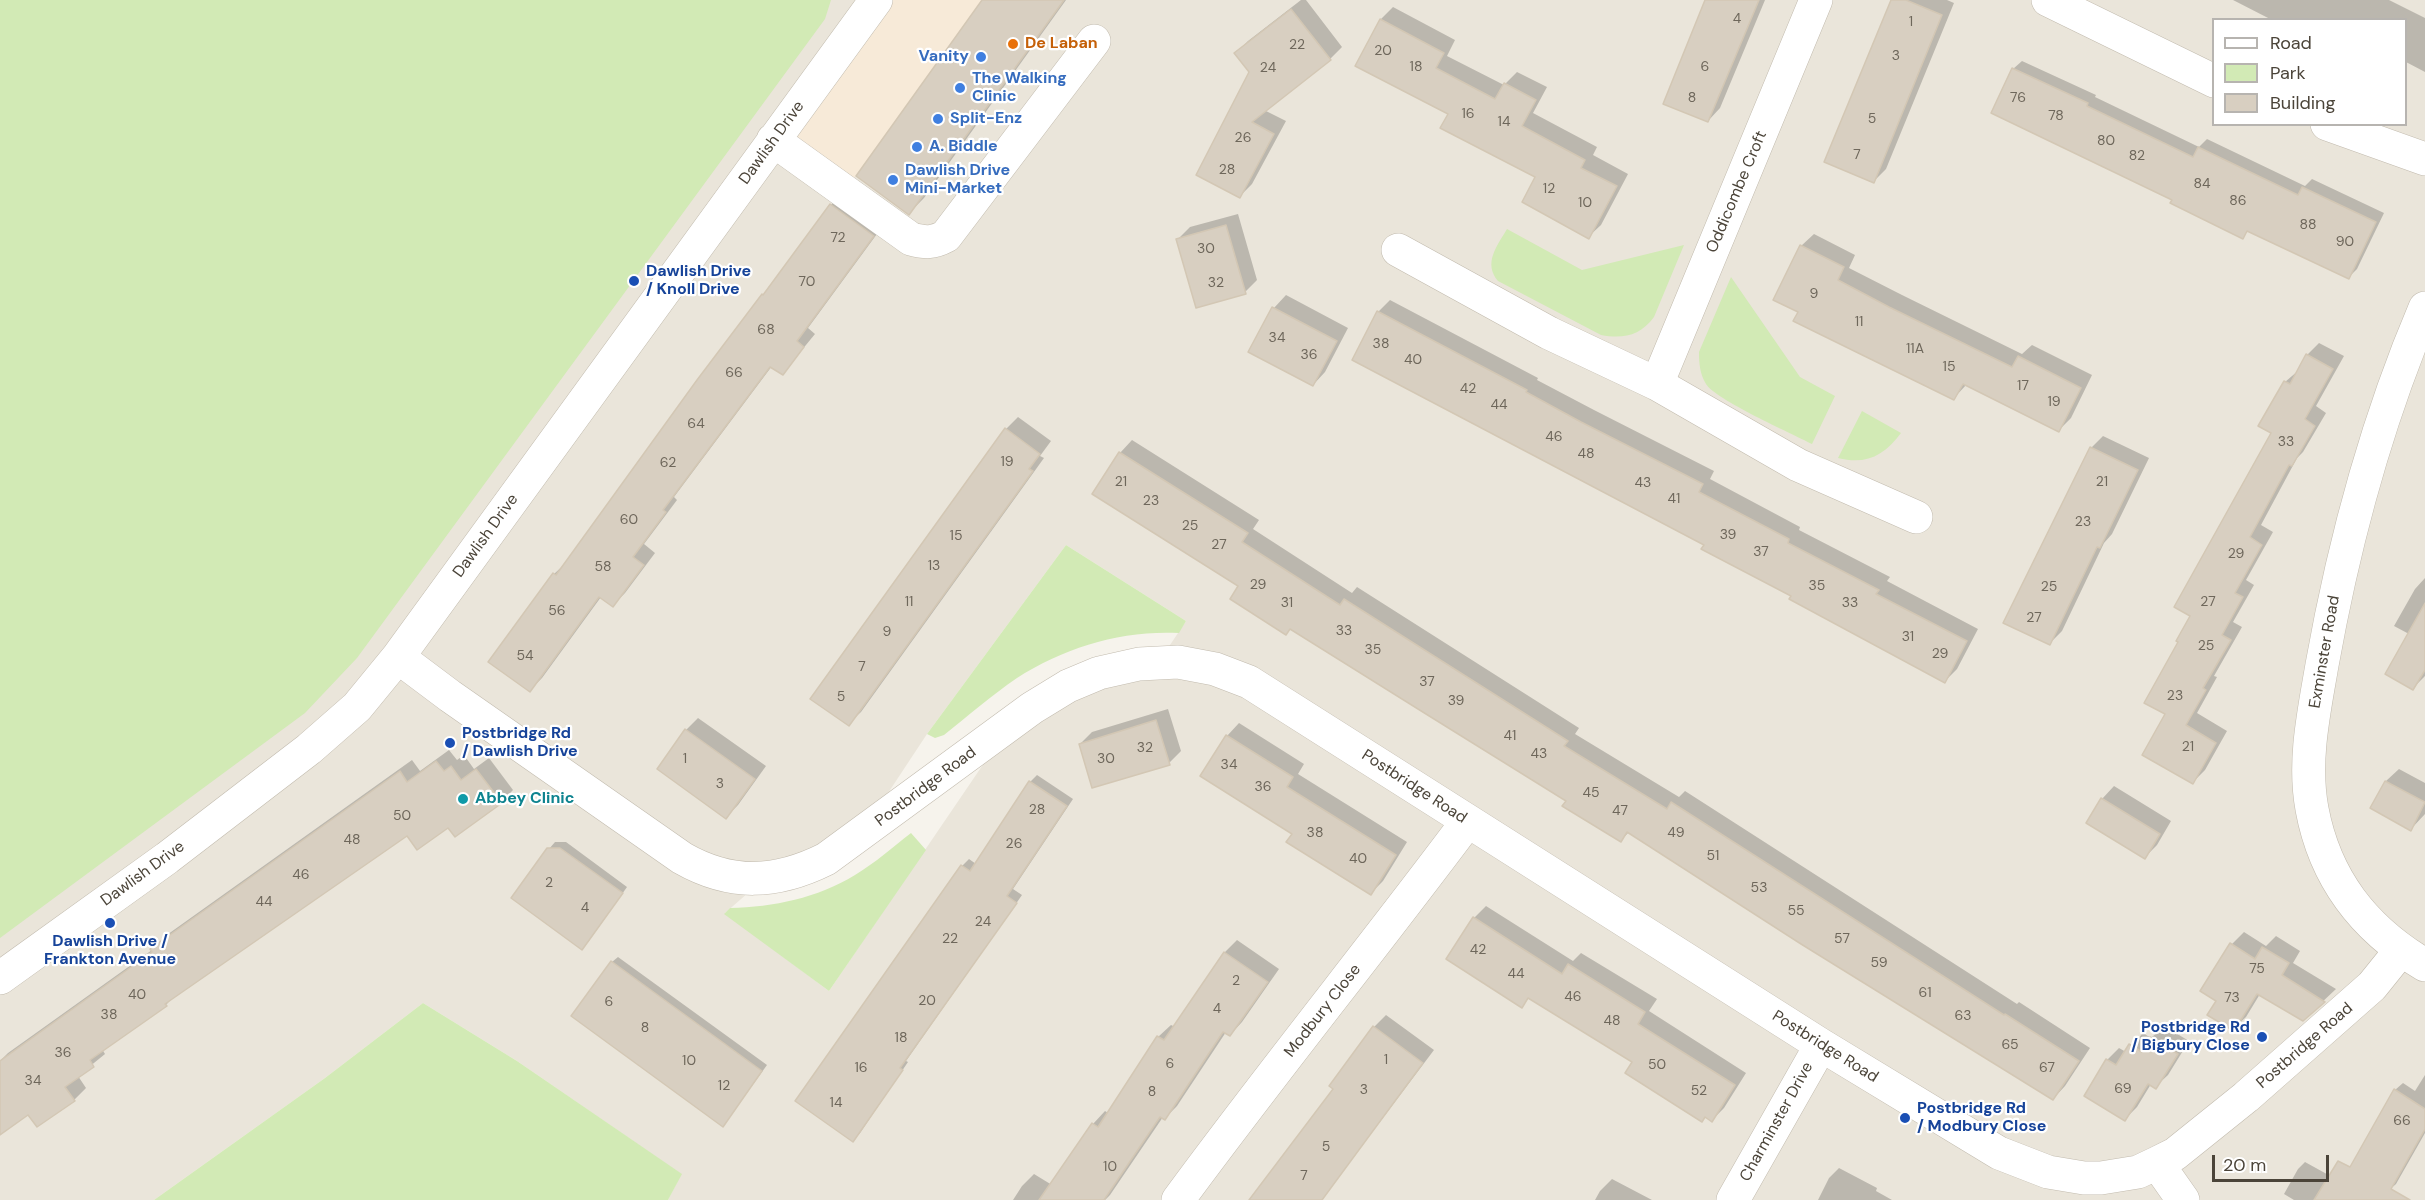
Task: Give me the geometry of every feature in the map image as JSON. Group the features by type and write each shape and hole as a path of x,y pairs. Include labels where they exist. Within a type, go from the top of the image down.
{"street":[{"name":"Dawlish Drive","path":"0,978 167,858 309,749 357,707 399,657 876,0"},
{"name":"Oddicombe Croft","path":"1657,384 1816,0"},
{"path":"2048,0 2212,80"},
{"path":"773,140 911,239 925,243 935,242 946,236 1094,41"},
{"path":"2334,126 2425,159"},
{"path":"1398,250 1549,333 1657,384 1798,465 1916,517"},
{"name":"Exminster Road","path":"2413,957 2378,933 2359,913 2333,873 2312,808 2308,766 2315,708 2349,530 2379,429 2418,344 2425,308"},
{"name":"Postbridge Road","path":"399,657 450,696 682,858 714,874 733,878 764,879 798,872 826,859 1032,708 1084,678 1139,664 1178,662 1234,675 1312,722 1821,1045 1999,1153 2029,1167 2066,1176 2101,1178 2138,1172 2175,1154 2254,1090 2372,986 2413,957"},
{"name":"Modbury Close","path":"1178,1200 1220,1142 1384,934 1467,822"},
{"name":"Charminster Drive","path":"1733,1200 1821,1045"},
{"path":"2157,1163 2183,1200"}],"shaded area":[{"path":"0,0 2425,0 2425,1200 668,1200 681,1174 517,1061 423,1003 325,1078 154,1200 0,1200","holes":["1066,545 1186,621 1158,663 1012,722 829,991 725,913 764,879 859,837 927,734"]},
{"path":"876,0 982,0 852,181 782,130"}],"green space":[{"path":"0,0 831,0 825,19 357,658 305,713 0,938"},
{"path":"1507,229 1582,270 1684,245 1654,317 1643,328 1630,335 1609,336 1601,335 1498,281 1492,268 1493,255"},
{"path":"1731,277 1800,377 1835,396 1812,444 1724,399 1704,380 1700,369 1699,352"},
{"path":"1862,411 1901,433 1888,448 1874,457 1857,460 1838,458"},
{"path":"1066,545 1186,621 1179,633 1136,634 1074,649 1017,678 944,735 935,738 927,734"},
{"path":"911,833 926,850 829,991 724,914 730,908 763,906 795,900 826,890 877,860"},
{"path":"423,1003 517,1061 682,1174 668,1200 154,1200 325,1078"}],"building":[{"path":"982,0 1064,0 909,215 856,176"},
{"path":"1705,0 1759,0 1708,122 1663,104"},
{"path":"1891,0 1906,0 1942,15 1874,183 1824,162"},
{"path":"1291,9 1331,60 1252,122 1274,134 1240,198 1196,175 1249,72 1234,53"},
{"path":"1380,19 1444,53 1436,68 1495,99 1504,83 1536,100 1522,126 1585,160 1581,168 1617,186 1589,239 1522,202 1535,177 1440,128 1448,114 1355,66"},
{"path":"2012,68 2088,103 2087,106 2193,157 2198,147 2298,195 2302,187 2376,222 2349,279 2247,231 2243,239 2170,203 2172,200 1991,113"},
{"path":"830,204 874,236 797,341 804,347 783,375 770,367 663,510 666,512 633,557 644,565 613,607 599,597 530,692 488,662 553,573 556,575 697,380"},
{"path":"1226,225 1246,294 1196,308 1176,239"},
{"path":"1800,245 1844,267 1838,280 1889,307 2012,367 2018,356 2081,388 2059,432 1963,384 1954,400 1793,321 1798,312 1773,300"},
{"path":"1272,307 1337,341 1313,386 1248,352"},
{"path":"1377,311 1527,390 1526,392 1581,422 1703,484 1699,492 1789,539 1788,543 1879,590 1876,594 1967,641 1945,683 1789,599 1791,596 1701,549 1704,545 1352,360"},
{"path":"2306,354 2333,369 2305,419 2315,426 2292,466 2289,465 2250,537 2262,545 2235,593 2243,597 2222,635 2231,640 2203,688 2206,690 2186,725 2216,743 2193,784 2142,755 2165,714 2144,703 2190,616 2174,607 2271,433 2258,426 2284,381 2290,384"},
{"path":"1005,428 1040,454 1029,469 1033,471 849,726 810,699"},
{"path":"2090,447 2138,470 2100,548 2097,547 2050,645 2003,623"},
{"path":"1119,452 1248,533 1242,542 1340,605 1344,599 1568,741 1564,746 1667,809 1671,802 2079,1061 2053,1100 1801,944 1627,832 1621,842 1562,806 1566,801 1290,629 1286,635 1230,599 1238,586 1092,494"},
{"path":"2425,603 2425,670 2413,690 2385,674"},
{"path":"1156,720 1170,765 1092,788 1079,744"},
{"path":"685,729 755,779 726,819 657,769"},
{"path":"1226,735 1293,777 1287,787 1396,855 1371,895 1286,842 1292,834 1200,776"},
{"path":"436,761 444,771 451,766 461,780 476,769 502,803 455,837 448,828 417,850 407,836 165,1004 167,1006 90,1060 94,1067 65,1087 75,1101 37,1127 28,1115 0,1135 0,1061 152,952 150,949 400,771 407,782"},
{"path":"1029,781 1067,806 1007,896 1017,903 900,1068 903,1070 853,1142 795,1101 961,865 970,871"},
{"path":"2385,781 2425,802 2411,831 2370,808"},
{"path":"2101,798 2160,834 2145,859 2086,823"},
{"path":"547,848 560,848 623,893 582,950 511,898"},
{"path":"1473,917 1562,974 1568,964 1645,1012 1638,1024 1735,1085 1712,1122 1705,1117 1702,1122 1625,1073 1632,1062 1528,998 1522,1008 1446,959"},
{"path":"2230,943 2255,959 2262,947 2289,963 2282,975 2325,1002 2303,1021 2257,994 2234,1031 2207,1015 2216,1001 2200,991"},
{"path":"1224,952 1268,982 1230,1036 1223,1032 1165,1120 1160,1117 1104,1200 1039,1200 1092,1123 1098,1127 1157,1036 1164,1040"},
{"path":"611,961 762,1071 723,1127 571,1016"},
{"path":"1373,1026 1423,1063 1322,1200 1249,1200 1333,1089 1329,1086"},
{"path":"2150,1037 2178,1054 2156,1089 2148,1084 2125,1121 2084,1096 2106,1059 2116,1065 2129,1044 2142,1052"},
{"path":"2394,1089 2425,1109 2425,1129 2391,1189 2410,1200 2314,1200 2338,1161 2350,1167"}],"place":[{"name":"De Laban","path":"1013,44"},
{"name":"Vanity","path":"981,57"},
{"name":"The Walking Clinic","path":"960,88"},
{"name":"Split-Enz","path":"938,119"},
{"name":"A. Biddle","path":"917,147"},
{"name":"Dawlish Drive Mini-Market","path":"893,180"},
{"name":"Dawlish Drive / Knoll Drive","path":"634,281"},
{"name":"Postbridge Rd / Dawlish Drive","path":"450,743"},
{"name":"Abbey Clinic","path":"463,799"},
{"name":"Dawlish Drive / Frankton Avenue","path":"110,923"},
{"name":"Postbridge Rd / Bigbury Close","path":"2262,1037"},
{"name":"Postbridge Rd / Modbury Close","path":"1905,1118"}]}
